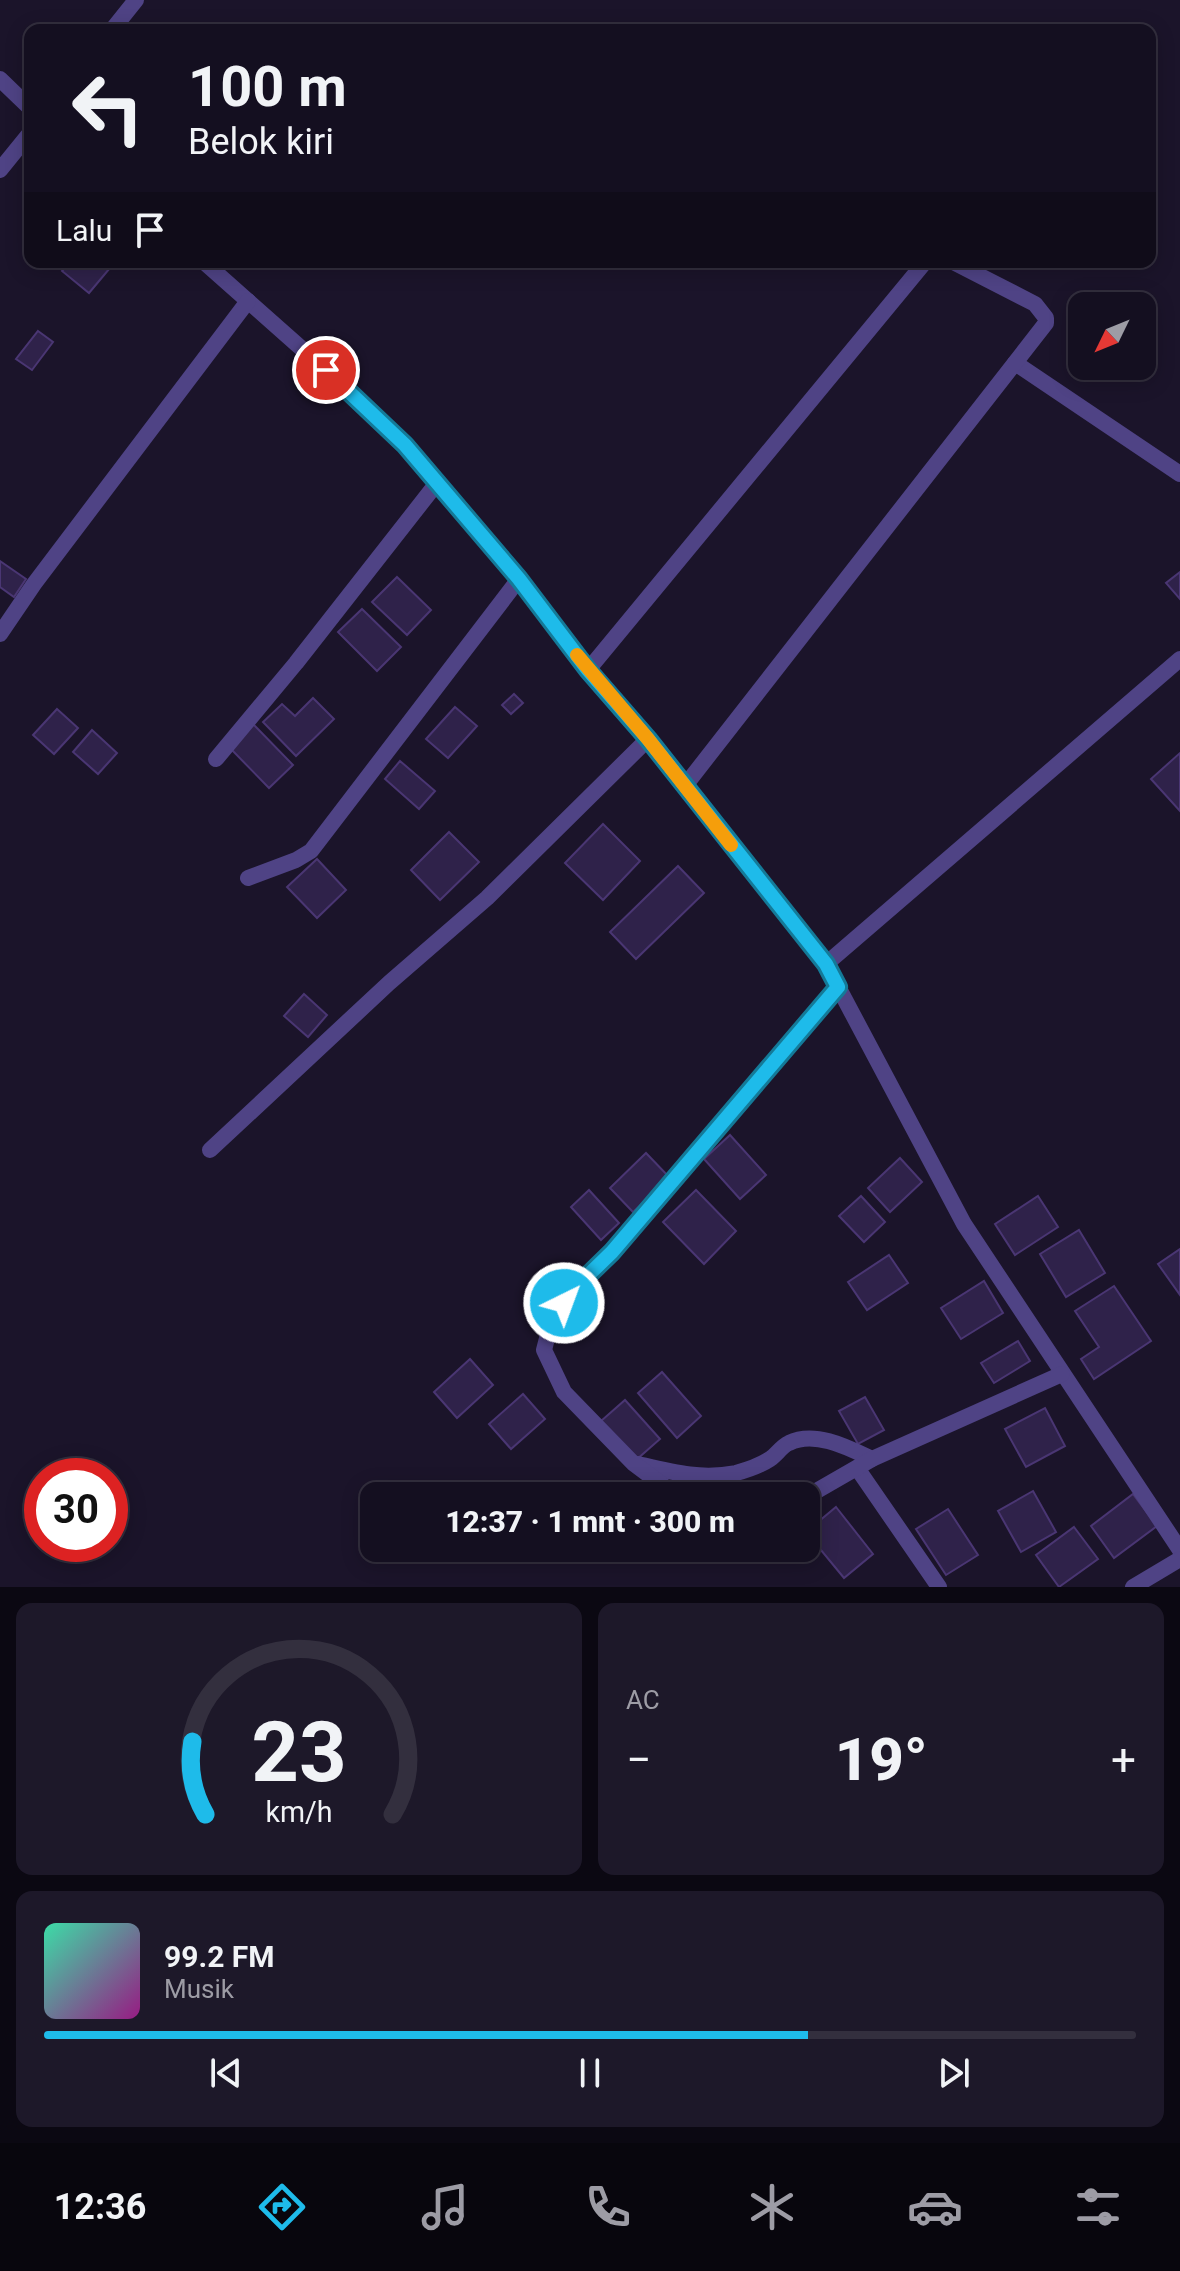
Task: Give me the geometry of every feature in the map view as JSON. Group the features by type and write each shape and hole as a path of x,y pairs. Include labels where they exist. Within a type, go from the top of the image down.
{"street":[{"path":"117,24 136,0"},
{"path":"0,79 24,102"},
{"path":"0,170 24,140"},
{"path":"211,268 345,387 405,445 519,579 588,670 648,739 826,964 964,1224 1180,1550"},
{"path":"588,670 920,268"},
{"path":"684,787 1046,323 1042,310 1035,304 965,268"},
{"path":"0,634 43,572 248,301"},
{"path":"1015,363 1180,474"},
{"path":"216,759 296,663 437,483"},
{"path":"248,878 311,851 519,579"},
{"path":"826,964 1180,659"},
{"path":"210,1150 389,983 487,898 648,739"},
{"path":"658,1482 633,1463 564,1392 544,1350 552,1319 576,1287 612,1252 838,987"},
{"path":"820,1489 872,1459 1062,1374"},
{"path":"633,1463 707,1477 738,1472 767,1461 790,1442 807,1439 835,1442 872,1459"},
{"path":"857,1468 939,1587"},
{"path":"1133,1587 1180,1559"}],"building":[{"path":"65,268 110,268 89,293 62,271"},
{"path":"38,331 53,342 32,370 16,359"},
{"path":"0,561 26,579 14,597 0,587"},
{"path":"1180,572 1180,599 1166,583"},
{"path":"397,577 431,610 407,635 372,602"},
{"path":"362,609 401,647 377,671 338,632"},
{"path":"514,694 523,703 511,714 502,705"},
{"path":"313,698 334,719 296,756 263,722 282,704 295,716"},
{"path":"455,707 477,726 448,758 426,739"},
{"path":"57,709 78,728 54,754 33,735"},
{"path":"252,723 293,765 269,788 228,746"},
{"path":"92,730 117,753 98,774 73,752"},
{"path":"1180,753 1180,811 1151,779"},
{"path":"400,761 435,791 419,809 385,779"},
{"path":"603,824 640,861 603,900 565,863"},
{"path":"449,832 479,862 440,900 411,870"},
{"path":"317,859 346,890 317,918 287,887"},
{"path":"678,866 704,893 636,959 610,932"},
{"path":"304,994 327,1015 308,1037 284,1016"},
{"path":"730,1135 766,1175 740,1199 704,1159"},
{"path":"646,1153 670,1178 633,1212 610,1188"},
{"path":"900,1158 922,1182 890,1212 868,1188"},
{"path":"589,1190 619,1223 601,1240 571,1207"},
{"path":"696,1190 736,1231 704,1264 663,1222"},
{"path":"861,1196 885,1222 864,1242 839,1216"},
{"path":"1038,1196 1058,1227 1015,1255 995,1224"},
{"path":"1079,1230 1105,1273 1066,1297 1040,1254"},
{"path":"1180,1249 1180,1295 1158,1264"},
{"path":"889,1255 908,1283 867,1310 848,1282"},
{"path":"984,1281 1003,1313 961,1339 941,1308"},
{"path":"1114,1286 1151,1341 1094,1379 1081,1359 1099,1347 1075,1311"},
{"path":"1018,1341 1030,1361 994,1383 981,1363"},
{"path":"470,1359 493,1385 457,1418 434,1392"},
{"path":"662,1372 701,1416 677,1438 638,1393"},
{"path":"523,1394 545,1419 511,1449 489,1424"},
{"path":"865,1397 884,1430 858,1444 839,1411"},
{"path":"625,1400 660,1439 636,1460 601,1421"},
{"path":"1045,1408 1065,1446 1026,1467 1005,1429"},
{"path":"1033,1491 1056,1532 1021,1552 998,1511"},
{"path":"1133,1494 1157,1526 1114,1558 1091,1526"},
{"path":"836,1507 873,1554 844,1578 820,1549 820,1520"},
{"path":"948,1509 978,1555 946,1575 916,1529"},
{"path":"1074,1527 1098,1559 1059,1587 1036,1555"}],"slow traffic":[{"path":"577,655 731,845"}],"route":[{"path":"326,370 405,445 519,579 588,670 648,739 826,964 838,987 612,1252 564,1303"}]}
